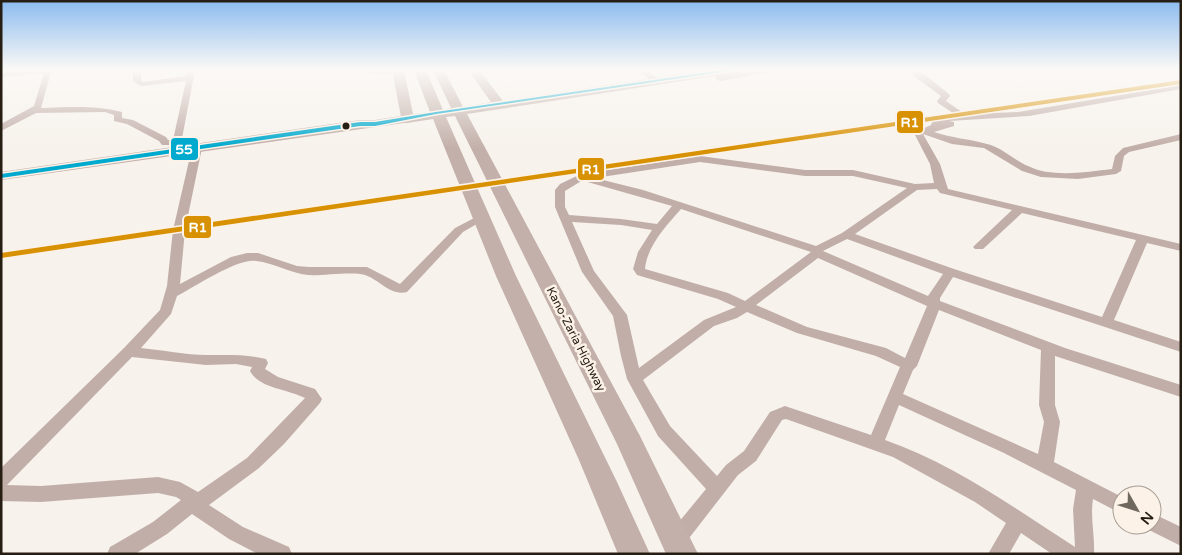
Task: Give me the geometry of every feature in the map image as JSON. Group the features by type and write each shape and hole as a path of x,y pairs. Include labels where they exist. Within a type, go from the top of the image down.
{"highway":[{"path":"400,96 407,119 549,96"},
{"path":"430,96 465,182 519,304 634,554"},
{"name":"Kano-Zaria Highway","path":"452,96 491,177 630,444 679,547"},
{"path":"493,96 500,105"},
{"path":"426,116 436,117 502,109 591,96"}],"main road":[{"path":"1,180 197,150 362,128 407,119"},
{"path":"1,176 175,147 197,150"}],"street":[{"path":"1,128 38,107 41,96"},
{"path":"2,116 105,110 119,114 117,120 130,122 175,147 187,96"},
{"path":"946,96 940,101 961,115 959,117"},
{"path":"937,120 959,117 1026,114 1075,108 1126,96"},
{"path":"937,120 951,124 925,132 952,142 986,146 1026,169 1051,175 1078,176 1116,171 1118,158 1122,152 1139,145 1181,137"},
{"path":"937,120 935,127 918,133 938,171 938,179 944,191 1181,248"},
{"path":"1,480 129,352 166,311 171,294 179,230 197,150"},
{"path":"718,489 664,431 635,379 628,356 620,315 588,272 560,207 560,190 581,178 700,159 805,173 852,173 915,187 941,186"},
{"path":"581,178 639,192 817,252 933,303 1048,348 1181,391"},
{"path":"635,379 709,323 732,315 747,306 817,252 846,235 915,187"},
{"path":"678,206 660,228 641,259 640,269 642,272 723,296 802,330 881,352 910,366"},
{"path":"979,248 1019,209"},
{"path":"171,294 235,260 247,257 258,257 295,269 308,271 367,271 398,289 402,289 459,230 480,213"},
{"path":"565,218 621,222 660,228"},
{"path":"846,235 950,272 1107,321 1181,347"},
{"path":"1107,321 1143,238"},
{"path":"876,443 901,380 910,366 934,306 933,303 940,285 950,272"},
{"path":"1046,466 1052,422 1047,405 1048,348"},
{"path":"117,554 160,528 188,506 196,503 253,463 278,440 314,399 310,393 273,381 258,371 261,363 236,359 206,360 129,352"},
{"path":"895,397 963,426 1112,500"},
{"path":"679,547 732,470 750,456 765,431 779,413 796,415 858,439 876,443 899,452 956,481 1069,554"},
{"path":"1,494 41,494 158,485 180,490 220,524 248,541 282,554"},
{"path":"1084,554 1085,537 1082,509 1086,486"},
{"path":"998,554 1018,520"},
{"path":"1162,527 1181,537"}],"transit line":[{"name":"55","path":"1,176 360,124 375,124 555,96"},
{"name":"R1","path":"1,256 1087,96"}]}
